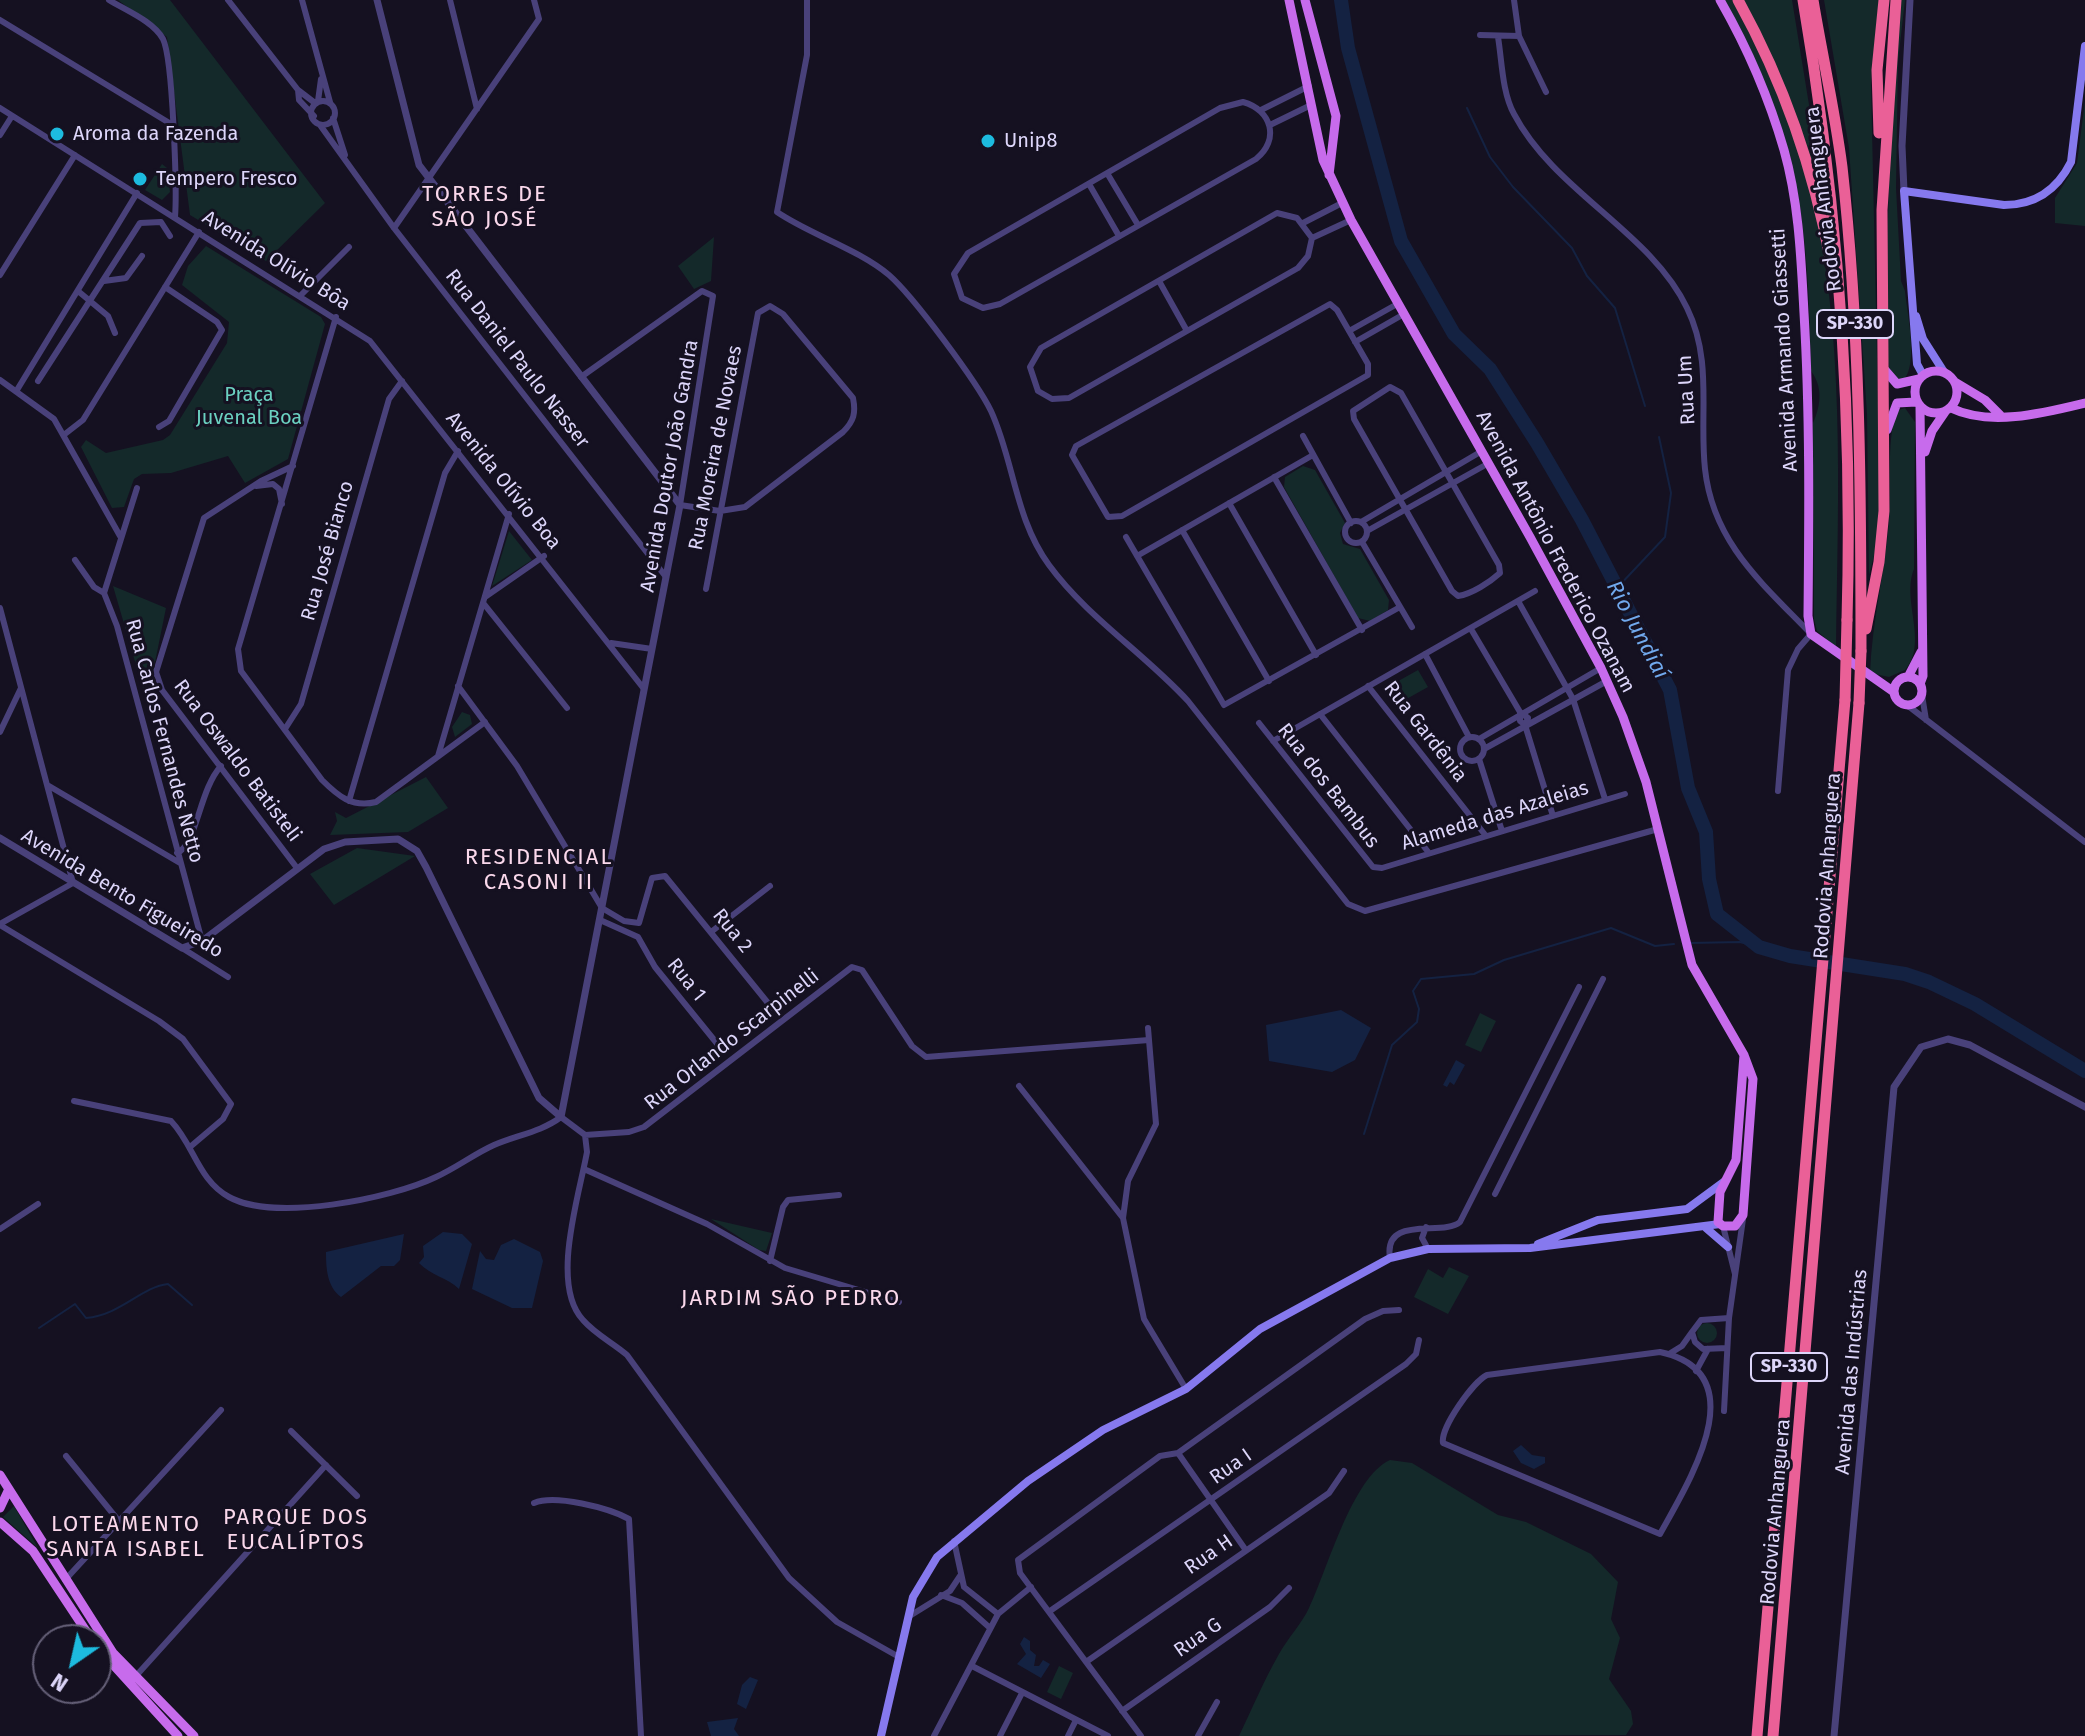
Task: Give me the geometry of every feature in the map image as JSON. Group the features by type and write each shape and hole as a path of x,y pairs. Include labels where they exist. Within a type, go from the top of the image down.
{"highway":[{"path":"1738,0 1776,75 1806,159 1828,244 1843,335"},
{"name":"Rodovia Anhanguera","path":"1757,1736 1845,700 1847,620 1843,335 1829,164 1803,0"},
{"name":"Rodovia Anhanguera","path":"1773,1736 1836,1000 1861,651 1860,421 1855,314 1841,164 1813,0"},
{"path":"1861,651 1883,535 1882,210 1877,84 1884,0"},
{"path":"1882,210 1896,0"}],"main road":[{"name":"Avenida Antônio Frederico Ozanam","path":"1289,0 1329,175 1351,220 1601,668 1646,782 1688,951 1744,1055 1753,1079 1743,1215"},
{"path":"1305,0 1335,111 1329,175"},
{"name":"Avenida Armando Giassetti","path":"1720,0 1757,75 1784,151 1793,193 1806,343 1810,447 1808,616 1811,634"},
{"path":"1811,634 1894,692 1899,702 1907,705 1916,702 1921,689 1922,649 1922,459 1915,392 1921,377 1917,364 1904,191 2004,205 2019,205 2045,194 2064,175 2071,162 2085,46"},
{"path":"1312,109 1326,119 1335,111"},
{"path":"1915,313 1923,339 1944,372 1985,400 2000,415"},
{"path":"1882,367 1897,384 1944,372"},
{"path":"1922,459 1932,431 1957,396 1955,382"},
{"path":"1885,445 1894,407 1901,400 1918,404 1931,413 1948,410 1969,417 2039,414 2085,403"},
{"path":"1894,692 1922,649"},
{"path":"1876,680 1903,679 1921,689"},
{"path":"1722,1225 1717,1207 1736,1160 1744,1055"},
{"path":"1739,1129 1749,1133"},
{"path":"1727,1179 1745,1189"},
{"path":"1530,1248 1598,1220 1687,1209 1727,1179"},
{"path":"881,1736 908,1617 921,1580 954,1541 1028,1481 1103,1430 1186,1389 1260,1329 1390,1258 1428,1249 1530,1248 1598,1241 1722,1225 1735,1226 1743,1215"},
{"path":"1598,1220 1591,1231 1598,1241"},
{"path":"1706,1228 1728,1247"},
{"path":"0,1475 100,1635 135,1677 194,1736"},
{"path":"0,1508 9,1489"},
{"path":"0,1522 33,1551 81,1624"},
{"path":"112,1664 178,1736"}],"street":[{"path":"109,0 144,22 163,40 176,185 175,217"},
{"path":"228,0 298,90 317,102 330,102"},
{"path":"298,90 299,100 320,125 327,126 333,118 330,102 302,0"},
{"path":"377,0 419,165 680,505 720,511"},
{"path":"450,0 477,109"},
{"path":"394,228 539,19 534,0"},
{"path":"807,0 807,55 777,212 888,275 925,318 991,410 1024,518 1048,563 1087,607 1164,675 1188,701 1348,904 1365,911 1658,829"},
{"path":"1514,0 1519,36 1546,92"},
{"path":"1904,191 1902,146 1910,0"},
{"path":"0,20 146,112 171,124"},
{"path":"1480,35 1519,36"},
{"name":"Rua Um","path":"1498,37 1512,112 1530,139 1555,170 1653,259 1687,307 1698,336 1705,373 1705,467 1718,522 1739,560 1811,634"},
{"path":"314,116 322,75"},
{"path":"1261,110 1309,86"},
{"path":"1287,95 1293,113"},
{"path":"1243,102 1261,110 1270,125 1268,144 1256,159 992,307 975,307 957,290 954,274 961,258 1232,103 1243,102"},
{"name":"Avenida Olívio Bôa","path":"0,108 370,341"},
{"path":"1270,125 1293,113 1312,109"},
{"path":"0,135 12,116"},
{"name":"Rua Daniel Paulo Nasser","path":"333,118 346,158"},
{"name":"Rua Daniel Paulo Nasser","path":"320,125 394,228 666,577"},
{"path":"0,275 75,155"},
{"path":"1107,173 1138,225"},
{"path":"1089,184 1119,236"},
{"path":"17,390 137,193"},
{"path":"1303,223 1342,203"},
{"path":"1277,213 1288,214 1303,223 1312,238 1308,256 1298,268 1069,398 1052,399 1033,383 1030,367 1041,348 1277,213"},
{"path":"1312,238 1351,220"},
{"path":"38,381 93,301 140,223 161,222 170,236"},
{"path":"65,434 78,427 199,232"},
{"path":"300,296 349,247"},
{"path":"104,281 126,278 142,256"},
{"path":"1159,281 1187,331"},
{"path":"159,427 169,421 222,330 217,322 165,287"},
{"path":"78,291 108,316 115,333"},
{"name":"Avenida Doutor João Gandra","path":"561,1117 680,505 714,309 713,296 706,291 581,377"},
{"path":"1349,331 1399,303"},
{"path":"1325,305 1337,310 1349,331 1370,370 1364,378 1122,516 1112,518 1105,513 1072,455 1076,446 1325,305"},
{"name":"Rua Moreira de Novaes","path":"706,589 720,511 758,313 770,306 783,314 853,398 856,412 852,424 843,432 745,507 720,511"},
{"path":"1355,342 1405,313"},
{"path":"336,317 238,649 241,671 322,780 349,801 363,805 376,802 485,722"},
{"name":"Avenida Olívio Boa","path":"370,341 611,643"},
{"path":"0,380 54,419 120,536"},
{"name":"Rua José Bianco","path":"285,729 301,704 389,399 402,381"},
{"path":"1390,387 1396,387 1451,483 1499,565 1500,573 1458,596 1399,499 1354,419 1353,411 1390,387"},
{"path":"1303,436 1351,523"},
{"path":"349,801 445,473 458,451"},
{"path":"1351,523 1361,522 1482,451"},
{"path":"1137,556 1313,455"},
{"path":"1362,542 1367,531 1489,463"},
{"path":"252,487 293,465"},
{"path":"1274,477 1362,630"},
{"path":"252,487 273,484 279,489 282,507"},
{"name":"Rua Oswaldo Batisteli","path":"252,487 211,511 199,526 156,672 162,690 297,868"},
{"path":"104,593 137,488"},
{"path":"1229,503 1316,655"},
{"path":"438,756 509,514"},
{"path":"1361,522 1367,531"},
{"path":"1351,523 1346,536 1355,543 1362,542"},
{"path":"1182,530 1269,681"},
{"path":"1126,537 1224,705 1400,607"},
{"path":"1362,542 1412,627"},
{"path":"485,600 544,556"},
{"name":"Rua Carlos Fernandes Netto","path":"75,560 94,587 104,593 117,626 202,941"},
{"path":"1273,741 1535,591"},
{"path":"485,600 567,708"},
{"path":"1518,601 1573,699 1605,799"},
{"path":"0,608 73,883 0,924 159,1021 183,1039 231,1104 223,1119 190,1147"},
{"path":"1471,629 1520,712 1528,718 1525,725 1553,816"},
{"path":"1778,791 1788,670 1798,649 1811,634"},
{"path":"611,643 652,649"},
{"path":"611,643 645,690"},
{"path":"1425,654 1469,737"},
{"path":"1479,759 1468,760 1462,756 1460,744 1469,737 1479,739 1520,712 1601,668"},
{"path":"1502,831 1479,759 1484,749 1607,681"},
{"path":"458,686 517,766 602,908 636,924 634,935 600,920"},
{"name":"Rua Gardênia","path":"1368,686 1486,836"},
{"path":"0,732 21,687"},
{"path":"1921,689 1926,720"},
{"path":"1907,705 2085,842"},
{"path":"1320,714 1429,853"},
{"name":"Rua dos Bambus","path":"1259,723 1373,867"},
{"path":"1479,739 1484,749"},
{"path":"177,853 190,843 204,790 221,766"},
{"path":"48,785 180,863"},
{"name":"Alameda das Azaleias","path":"1373,867 1625,794"},
{"name":"Avenida Bento Figueiredo","path":"0,838 228,977"},
{"path":"182,948 202,941 324,849 345,842 389,839 408,844 426,867 539,1098 585,1135 584,1169 567,1276 573,1307 582,1320 634,1364 789,1578 837,1622 899,1657"},
{"name":"Rua 2","path":"636,924 652,878 665,876 772,1008"},
{"path":"711,932 770,886"},
{"name":"Rua 1","path":"634,935 655,967 719,1046"},
{"name":"Rua Orlando Scarpinelli","path":"585,1135 629,1132 660,1117 852,967 862,970 912,1046 926,1057 1149,1040"},
{"path":"1481,1182 1496,1192 1603,979"},
{"path":"1390,1258 1394,1240 1414,1227 1458,1224 1579,987"},
{"path":"1574,997 1590,1005"},
{"path":"1148,1028 1156,1124 1152,1139 1128,1181 1123,1218 1144,1319 1186,1389"},
{"name":"Avenida das Indústrias","path":"1834,1736 1894,1087 1921,1047 1948,1039 1970,1045 2085,1107"},
{"path":"1019,1086 1123,1218"},
{"path":"74,1101 159,1116 171,1121 214,1187 245,1204 289,1210 412,1187 477,1153 548,1127 561,1117"},
{"path":"584,1169 707,1224 770,1261 899,1302"},
{"path":"770,1261 783,1207 788,1200 839,1195"},
{"path":"0,1229 38,1204"},
{"name":"Avenida Antônio Frederico Ozanam","path":"1724,1411 1729,1318 1743,1215"},
{"name":"Avenida Antônio Frederico Ozanam","path":"1722,1225 1735,1277"},
{"path":"1426,1227 1422,1238 1428,1249"},
{"path":"1141,1736 1017,1566 1023,1553 1160,1456 1178,1453 1365,1319 1383,1311 1399,1310"},
{"path":"1669,1354 1696,1371 1711,1396 1712,1424 1660,1534 1443,1443 1443,1433 1469,1392 1487,1375 1634,1354 1669,1354 1682,1346 1701,1320 1729,1318"},
{"path":"1692,1332 1698,1346 1727,1348"},
{"name":"Rua I","path":"1050,1611 1406,1364 1416,1354 1419,1340"},
{"path":"1696,1371 1708,1349"},
{"path":"65,1580 221,1410"},
{"path":"291,1431 357,1496"},
{"path":"1178,1453 1245,1549"},
{"path":"66,1456 118,1520"},
{"path":"135,1677 326,1465"},
{"name":"Rua H","path":"1086,1662 1329,1493 1344,1471"},
{"path":"534,1503 544,1499 561,1500 629,1519 641,1736"},
{"path":"954,1541 964,1587 998,1614"},
{"path":"908,1617 950,1591 961,1576"},
{"path":"934,1736 998,1614 1031,1587"},
{"name":"Rua G","path":"1122,1711 1270,1607 1289,1588"},
{"path":"941,1595 962,1603 990,1628"},
{"path":"972,1666 1108,1736"},
{"path":"1000,1736 1022,1693"},
{"path":"1198,1736 1217,1702"},
{"path":"1068,1736 1076,1720"},
{"path":"1131,1736 1134,1727"}],"green space":[{"path":"118,0 170,0 325,203 266,261 190,215 167,37"},
{"path":"1723,0 1734,0 1786,110 1809,180 1821,237 1829,295 1837,412 1836,647 1817,631 1814,619 1813,423 1820,396 1818,383 1811,371 1807,268 1797,192 1792,166"},
{"path":"1743,0 1792,0 1823,191 1820,192"},
{"path":"1824,0 1879,0 1871,83 1880,493 1877,544 1869,575 1867,414 1849,148"},
{"path":"1900,0 1905,0 1898,62 1896,188 1901,281 1910,326 1911,354 1907,376 1901,382 1889,372 1887,316 1889,180"},
{"path":"2085,101 2085,226 2055,223 2055,198 2077,163"},
{"path":"162,164 167,168 170,192 162,200 145,190"},
{"path":"714,237 711,281 694,289 678,266"},
{"name":"Praça Juvenal Boa","path":"206,246 321,317 325,324 288,459 245,483 228,456 171,473 142,474 134,479 124,507 112,508 81,447 86,440 106,453 163,440 170,435 227,343 229,322 182,285 188,266"},
{"path":"1905,408 1915,422 1914,569 1910,594 1915,647 1905,670 1889,677 1870,673 1889,521 1891,438 1896,411"},
{"path":"1303,466 1315,470 1345,523 1340,533 1343,544 1360,549 1389,600 1388,610 1370,621 1358,618 1284,487 1285,477"},
{"path":"509,531 532,560 492,586"},
{"path":"113,586 166,608 150,687 143,689"},
{"path":"1418,670 1428,687 1394,706 1384,689"},
{"path":"462,712 470,715 472,724 455,737 452,727"},
{"path":"426,777 448,808 408,832 330,835 337,821 335,812 346,818"},
{"path":"357,848 415,856 334,905 310,874"},
{"path":"1480,1013 1496,1021 1481,1052 1465,1045"},
{"path":"711,1219 772,1233 766,1251 759,1250"},
{"path":"1449,1267 1469,1276 1448,1314 1414,1297 1428,1269 1443,1278"},
{"path":"1703,1323 1711,1323 1717,1333 1711,1343 1703,1343 1697,1337 1697,1329"},
{"path":"1390,1460 1412,1463 1498,1515 1526,1522 1591,1554 1618,1582 1611,1619 1620,1638 1609,1679 1631,1711 1633,1724 1626,1735 1239,1736 1274,1664 1309,1608 1352,1505 1376,1470"},
{"path":"14,1506 38,1548 3,1517"},
{"path":"1059,1666 1073,1673 1061,1699 1047,1692"}],"water":[{"path":"1341,1010 1371,1028 1355,1060 1332,1072 1269,1061 1266,1025"},
{"path":"1456,1060 1465,1065 1454,1085 1450,1082 1447,1087 1443,1085"},
{"path":"443,1232 462,1234 472,1244 459,1289 419,1263 424,1257 423,1246"},
{"path":"404,1234 400,1260 394,1266 381,1266 341,1297 336,1293 328,1277 326,1252"},
{"path":"514,1239 540,1252 543,1261 532,1308 512,1308 472,1289 480,1251 486,1259 494,1260 501,1245"},
{"path":"1521,1445 1532,1455 1545,1457 1545,1463 1534,1469 1521,1463 1513,1451"},
{"path":"1024,1637 1030,1641 1030,1650 1036,1655 1034,1666 1039,1666 1043,1660 1050,1664 1041,1678 1017,1664 1026,1654 1020,1644"},
{"path":"750,1677 758,1680 746,1709 737,1704 742,1685"},
{"path":"738,1718 734,1729 739,1736 711,1736 707,1722"}],"waterway":[{"name":"Rio Jundiaí","path":"1341,0 1348,48 1401,241 1454,334 1490,369 1537,443 1582,520 1670,690 1688,788 1706,832 1709,879 1717,914 1759,947 1790,956 1905,974 1929,982 1975,1004 2085,1071"},
{"path":"1467,108 1490,157 1513,187 1572,248 1587,276 1615,308 1645,406"},
{"path":"1617,588 1665,537 1671,493 1659,437"},
{"path":"1364,1134 1392,1045 1417,1022 1419,1009 1413,991 1421,979 1474,974 1504,960 1611,928 1655,946 1674,944"},
{"path":"1690,943 1740,942 1759,947"},
{"path":"39,1328 75,1304 86,1318 98,1316 149,1290 168,1284 192,1305"}],"place":[{"name":"Aroma da Fazenda","path":"57,134"},
{"name":"Unip8","path":"988,141"},
{"name":"Tempero Fresco","path":"140,179"}],"district":[{"name":"TORRES DE SÃO JOSÉ","path":"485,208"},
{"name":"RESIDENCIAL CASONI II","path":"539,870"},
{"name":"JARDIM SÃO PEDRO","path":"791,1299"},
{"name":"PARQUE DOS EUCALÍPTOS","path":"296,1530"},
{"name":"LOTEAMENTO SANTA ISABEL","path":"126,1538"}]}
